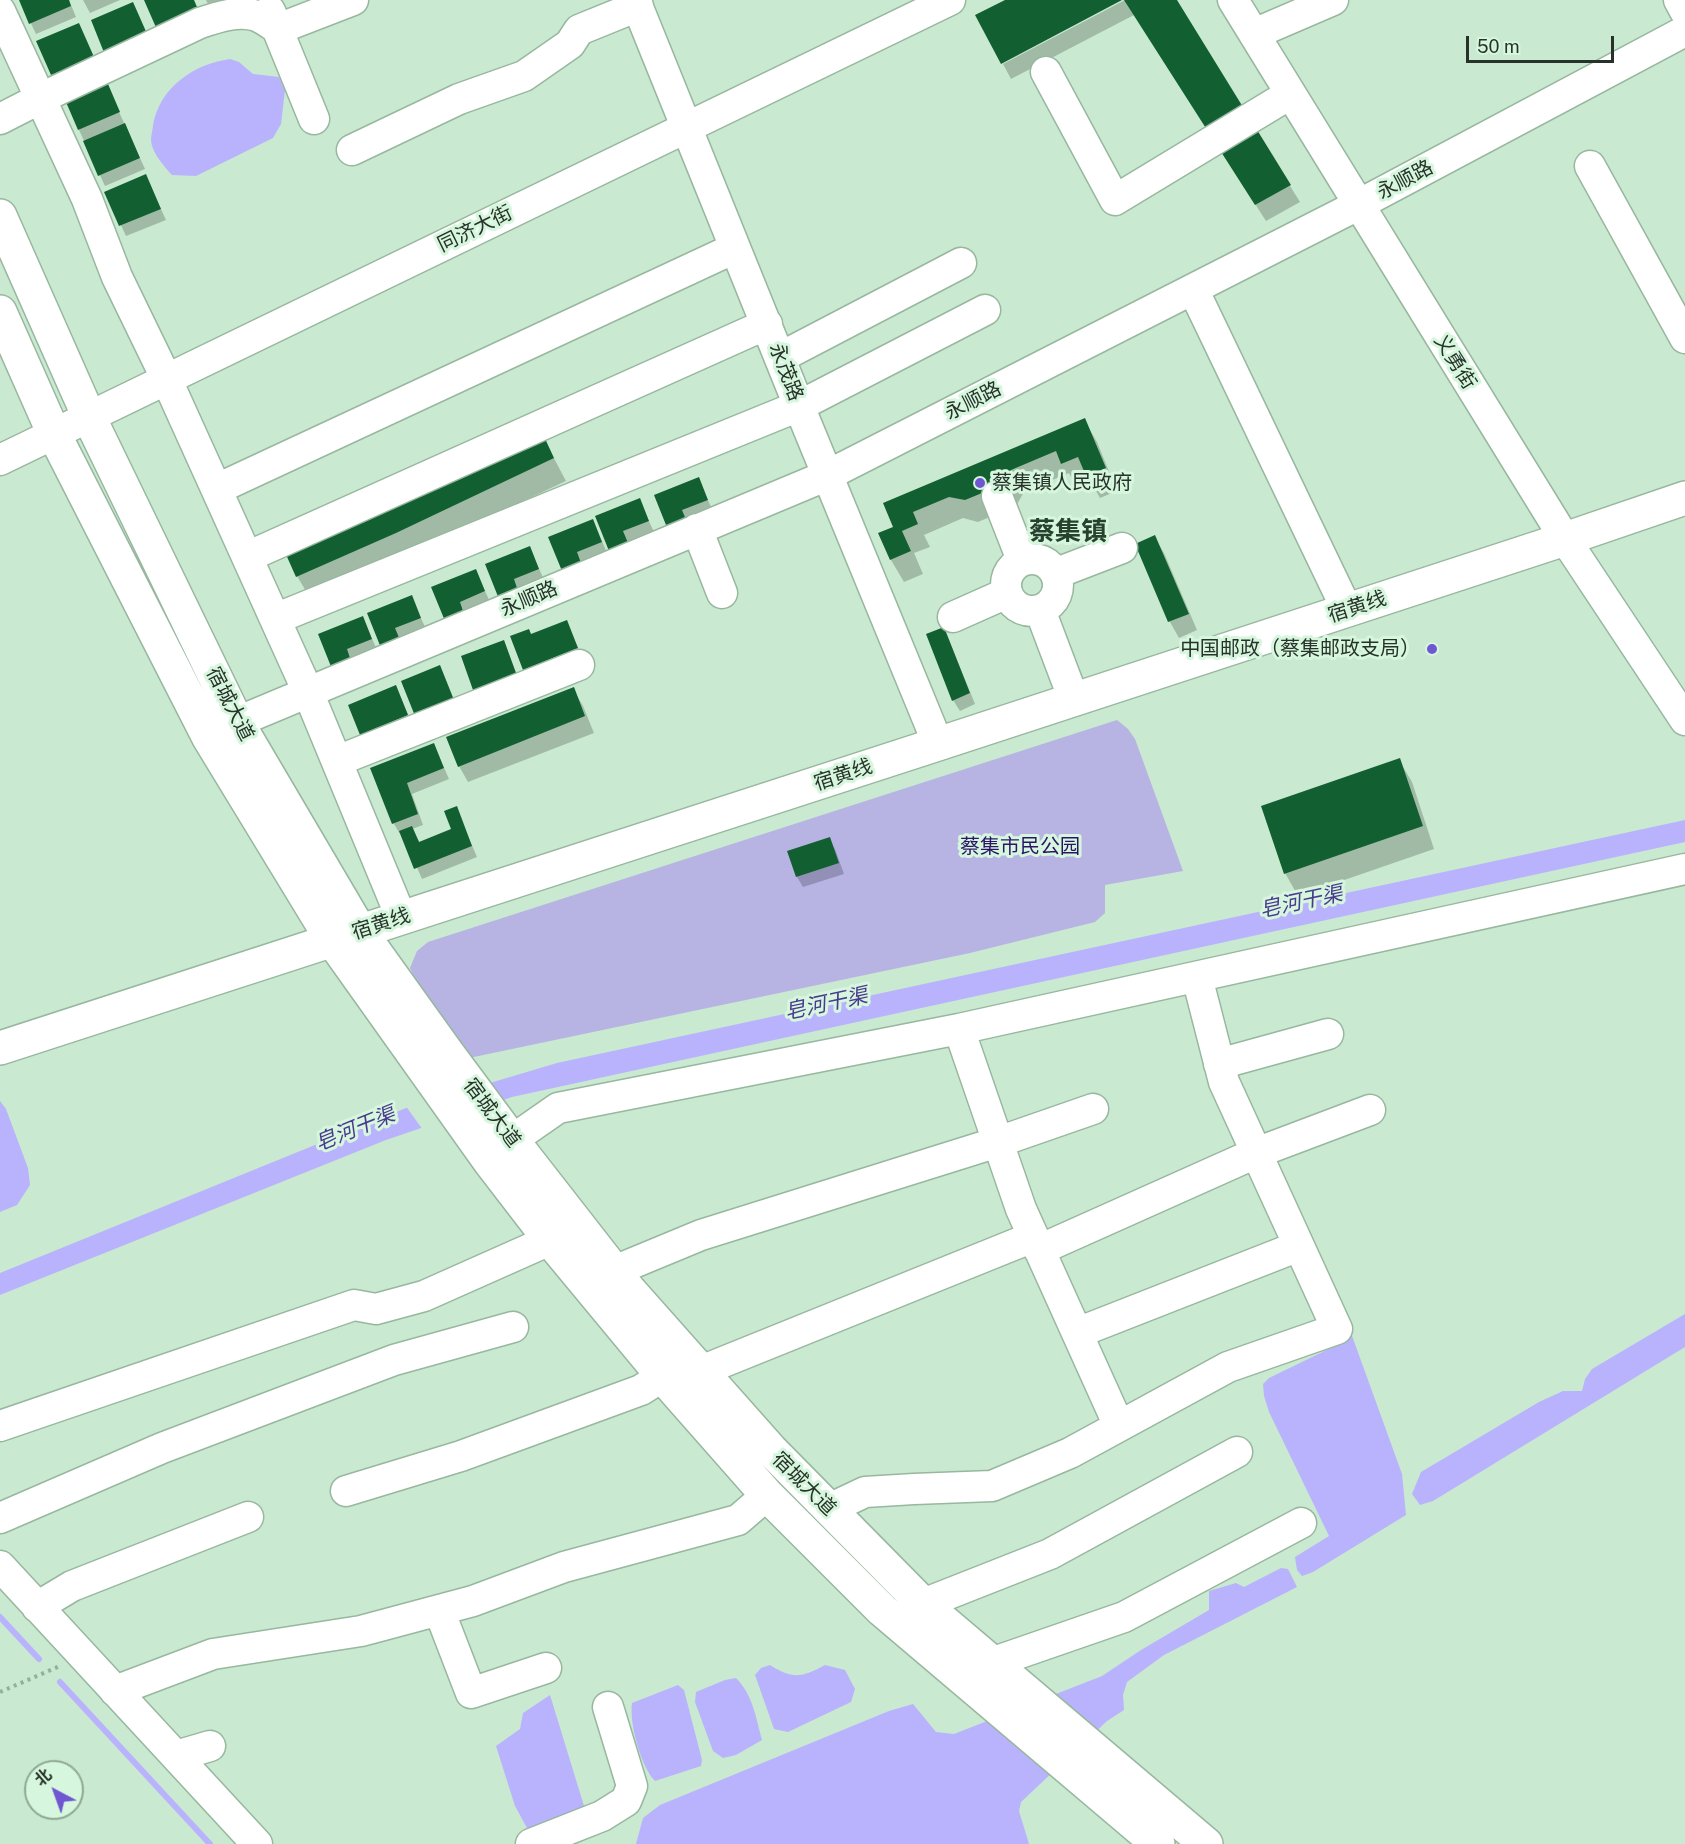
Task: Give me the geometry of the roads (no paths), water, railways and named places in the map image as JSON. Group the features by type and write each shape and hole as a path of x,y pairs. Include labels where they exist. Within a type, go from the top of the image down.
{"main road":[{"name":"宿城大道","path":"0,216 89,417 237,722 346,935"},
{"name":"宿城大道","path":"0,312 54,434 209,738 346,935 501,1151 614,1271 771,1450 923,1604 1206,1844"},
{"name":"宿黄线","path":"0,1048 1074,700 1685,498"},
{"name":"宿城大道","path":"501,1151 550,1240 663,1376 767,1495 882,1610 1158,1844"}],"street":[{"path":"266,0 314,119"},
{"path":"278,29 353,0"},
{"name":"同济大街","path":"0,460 950,0"},
{"name":"义勇街","path":"1233,0 1565,539 1685,720"},
{"path":"1254,34 1333,0"},
{"path":"1679,0 1685,10"},
{"path":"352,150 459,99 524,76 570,44 579,30 637,3"},
{"name":"永茂路","path":"637,3 938,744"},
{"path":"0,119 200,23 221,16 240,14 258,16 278,29"},
{"path":"4,17 87,199 117,277 166,378 308,692 401,917"},
{"name":"永顺路","path":"237,722 828,475 1358,205 1685,31"},
{"path":"1046,72 1115,200 1290,93"},
{"path":"1590,166 1685,338"},
{"path":"216,489 735,248"},
{"path":"781,357 961,263"},
{"path":"1193,289 1347,610"},
{"path":"275,619 799,406 985,310"},
{"path":"247,557 767,324"},
{"path":"997,496 1022,561"},
{"path":"697,529 722,593"},
{"path":"1057,573 1122,548"},
{"path":"1036,558 1045,561 1057,573 1058,593 1048,606 1040,610 1024,610 1017,607 1006,593 1007,576 1011,568 1022,561 1036,558"},
{"path":"953,617 1006,593"},
{"path":"1040,610 1074,700"},
{"path":"337,761 579,664"},
{"path":"501,1151 558,1108 959,1029 1685,869"},
{"path":"829,1509 865,1492 992,1486 1070,1453 1228,1367 1337,1329 1224,1082 1197,977"},
{"path":"959,1029 1020,1209 1119,1426"},
{"path":"1219,1064 1328,1034"},
{"path":"614,1271 701,1235 998,1142 1093,1109"},
{"path":"701,1371 1036,1244 1257,1153 1370,1110"},
{"path":"0,1426 354,1305 375,1309 424,1296 550,1240"},
{"path":"1077,1333 1299,1245"},
{"path":"0,1518 162,1448 394,1360 513,1327"},
{"path":"346,1491 461,1456 641,1390 663,1376"},
{"path":"923,1604 1050,1554 1237,1452"},
{"path":"115,1691 213,1654 361,1631 473,1601 564,1567 738,1520 767,1495"},
{"path":"37,1607 72,1586 248,1517"},
{"path":"992,1663 1124,1617 1301,1524"},
{"path":"0,1566 257,1844"},
{"path":"440,1610 471,1693 546,1668"},
{"path":"531,1844 602,1816 626,1801 632,1786 608,1707"},
{"path":"176,1756 210,1746"}],"water":[{"path":"230,59 239,62 253,74 279,77 285,90 281,124 273,138 196,176 172,175 153,149 151,137 157,111 163,99 171,89 192,72"},
{"name":"皂河干渠","path":"1685,820 1685,842 512,1097 386,1140 0,1295 0,1273 406,1108 557,1063"},
{"path":"0,1101 6,1109 28,1168 30,1185 17,1205 0,1212"},
{"path":"1685,1314 1685,1347 1433,1501 1420,1505 1412,1494 1421,1472 1539,1402 1563,1391 1582,1391 1585,1379 1592,1369"},
{"path":"1351,1333 1402,1474 1406,1515 1313,1572 1302,1576 1297,1570 1295,1557 1329,1536 1269,1412 1263,1384 1269,1378 1337,1345"},
{"path":"1281,1568 1288,1569 1297,1587 1164,1655 1127,1682 1123,1695 1124,1710 1107,1721 1021,1802 1019,1811 1029,1844 636,1844 643,1818 660,1805 889,1711 913,1704 936,1732 954,1734 1102,1676 1209,1610 1209,1591 1236,1583 1244,1587"},
{"path":"770,1665 792,1675 804,1674 825,1665 845,1670 855,1689 851,1702 788,1732 774,1729 755,1675 761,1668"},
{"path":"736,1678 750,1699 762,1740 736,1755 723,1758 713,1751 695,1702 696,1692"},
{"path":"678,1685 684,1690 702,1760 701,1766 655,1781 645,1766 637,1744 632,1722 632,1703"},
{"path":"550,1695 584,1806 578,1815 542,1830 527,1828 515,1806 496,1746 520,1729 523,1713"}],"waterway":[{"path":"0,1617 39,1659"},
{"path":"60,1682 210,1844"}],"place":[{"name":"蔡集镇人民政府","path":"980,483"},
{"name":"中国邮政（蔡集邮政支局）","path":"1432,649"}],"district":[{"name":"蔡集镇","path":"1068,532"}],"park label":[{"name":"蔡集市民公园","path":"1020,847"}]}
